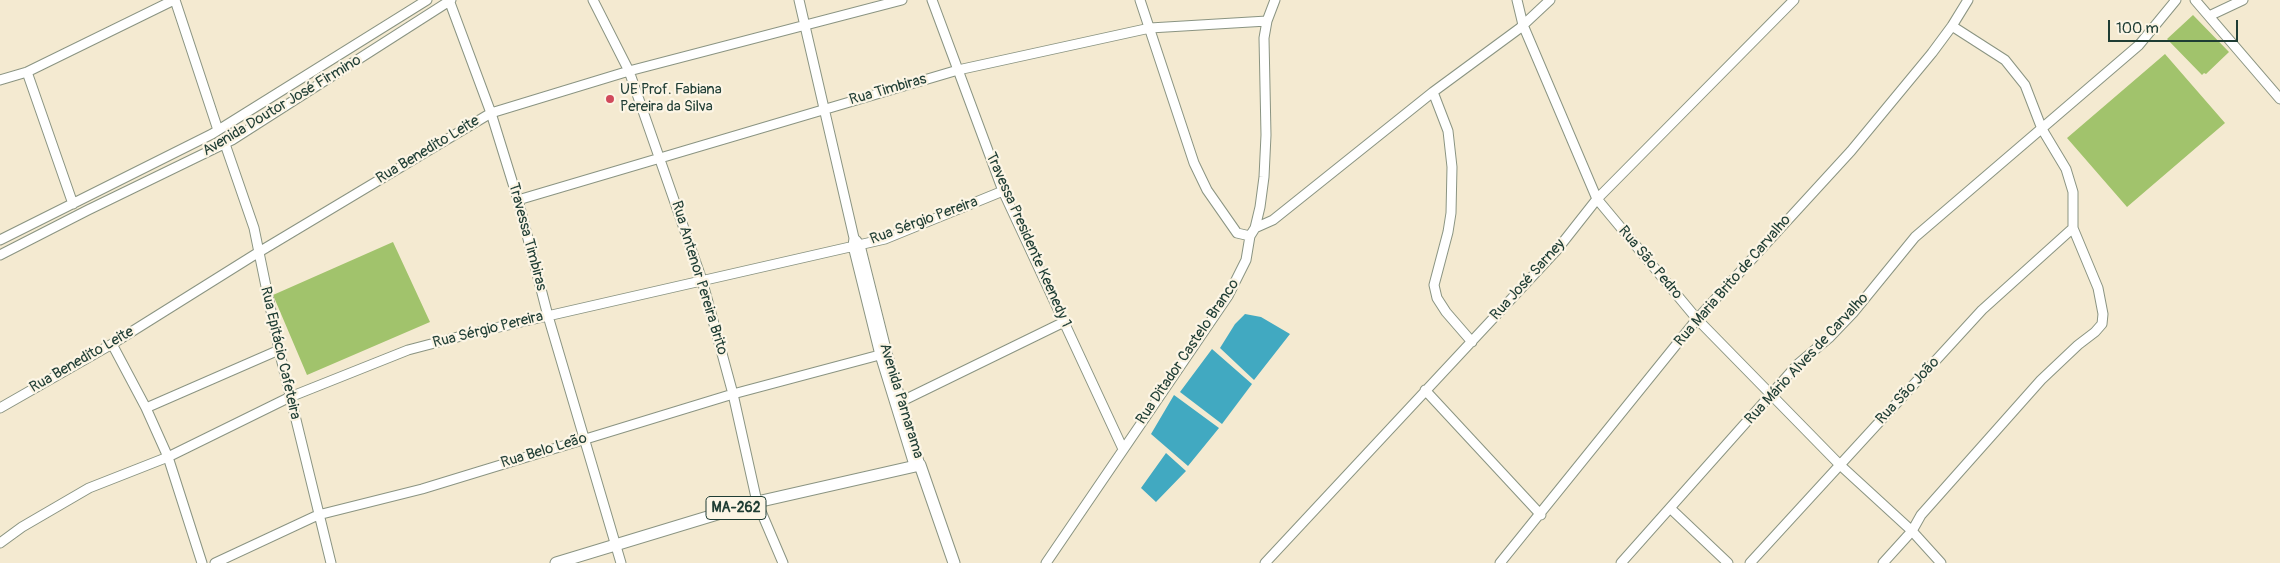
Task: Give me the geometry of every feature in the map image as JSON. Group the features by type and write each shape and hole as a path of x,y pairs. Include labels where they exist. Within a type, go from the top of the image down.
{"main road":[{"name":"MA-262","path":"556,563 756,502 917,465"},
{"name":"Avenida Parnarama","path":"917,465 946,563"},
{"name":"Avenida Parnarama","path":"917,465 954,563"}],"street":[{"path":"0,80 27,72 175,0 218,131 225,144"},
{"name":"Avenida Doutor José Firmino","path":"0,240 218,131 427,0"},
{"name":"Avenida Doutor José Firmino","path":"0,255 225,144 450,0"},
{"name":"Travessa Timbiras","path":"450,0 491,113 518,200 548,316 621,563"},
{"name":"Rua Antenor Pereira Brito","path":"593,0 629,71 702,280 733,394 756,502 783,563"},
{"name":"Avenida Parnarama","path":"799,0 883,354 917,465"},
{"name":"Rua Benedito Leite","path":"0,408 112,344 258,252 491,113 629,71 902,0"},
{"name":"Travessa Presidente Keenedy 1","path":"932,0 1003,191 1123,449"},
{"path":"1140,0 1194,163 1207,190 1237,232 1253,232 1272,220 1433,92 1523,25 1550,0"},
{"name":"Rua Ditador Castelo Branco","path":"1046,563 1228,296 1246,260 1260,207 1266,155 1264,38 1267,21 1275,0"},
{"name":"Rua São Pedro","path":"1517,0 1523,25 1597,199 1697,319 1840,465 1912,531 1941,563"},
{"name":"Rua José Sarney","path":"1265,563 1556,251 1582,221 1597,199 1794,0"},
{"name":"Rua Maria Brito de Carvalho","path":"1500,563 1697,319 1851,151 1952,26 1968,0"},
{"name":"Rua Mário Alves de Carvalho","path":"1622,563 1798,364 1830,337 1853,313 1915,237 2139,45 2176,0"},
{"path":"2195,0 2280,99"},
{"path":"2209,16 2243,0"},
{"name":"Rua Timbiras","path":"518,200 958,70 1150,28 1267,21"},
{"path":"1883,563 1912,531 1921,514 2041,380 2102,324 2103,305 2098,288 2073,228 2073,192 2068,176 2042,129 2025,85 2005,60 1952,26"},
{"path":"368,36 376,49"},
{"path":"27,72 73,204"},
{"path":"1433,92 1448,131 1452,168 1451,213 1434,286 1437,298 1446,312 1472,342"},
{"path":"218,131 225,144"},
{"name":"Rua Epitácio Cafeteira","path":"225,144 247,203 279,350 331,563"},
{"name":"Rua Sérgio Pereira","path":"0,543 22,527 89,488 168,456 290,397 408,350 856,243 885,239 1003,191"},
{"name":"Rua São João","path":"1750,563 1982,310 2073,228"},
{"path":"898,404 1064,322"},
{"path":"112,344 146,408 168,456 202,563"},
{"path":"146,408 279,350"},
{"name":"Rua Belo Leão","path":"215,563 318,515 422,489 733,394 883,354"},
{"path":"1425,390 1541,514"},
{"path":"1670,508 1728,563"}],"green space":[{"path":"2193,15 2229,52 2206,74 2202,75 2167,39"},
{"path":"2165,54 2225,123 2127,207 2067,138"},
{"path":"393,242 430,322 307,375 273,295"}],"water":[{"path":"1245,314 1261,317 1290,334 1254,380 1220,348 1235,324"},
{"path":"1212,349 1252,384 1222,424 1180,392"},
{"path":"1174,395 1219,428 1188,466 1151,434"},
{"path":"1166,453 1186,471 1156,502 1141,488"}],"place":[{"name":"UE Prof. Fabiana Pereira da Silva","path":"610,99"}]}
